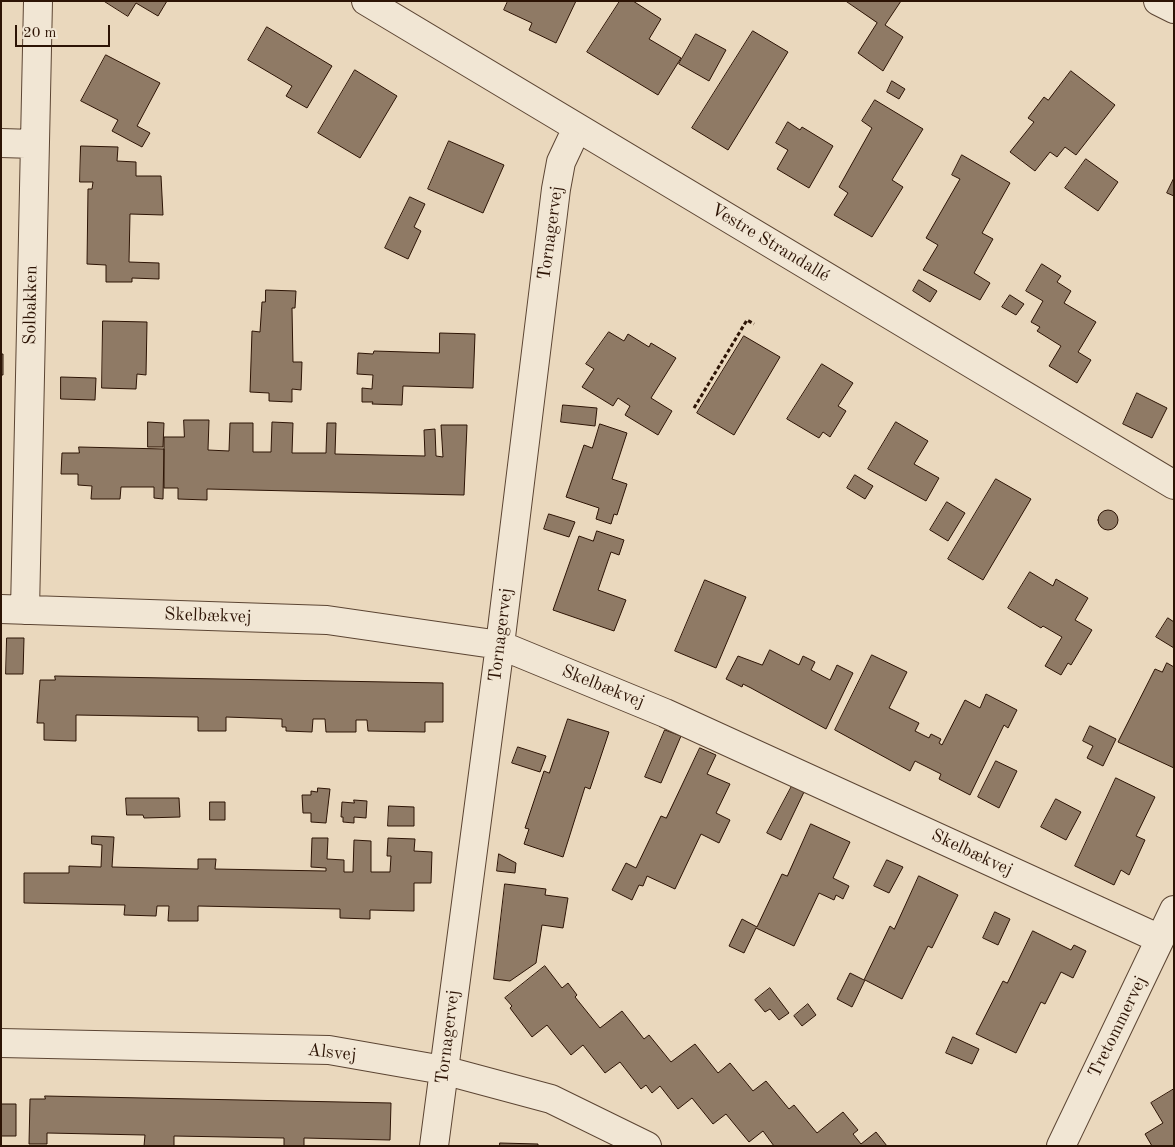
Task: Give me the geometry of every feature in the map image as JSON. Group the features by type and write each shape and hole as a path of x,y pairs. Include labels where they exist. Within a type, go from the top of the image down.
{"street":[{"name":"Solbakken","path":"13,609 34,144 38,1"},
{"name":"Vestre Strandallé","path":"366,1 1174,485"},
{"path":"1158,1 1174,9"},
{"name":"Tornagervej","path":"434,1146 500,645 556,189 561,162 577,128"},
{"path":"1,143 34,144"},
{"name":"Skelbækvej","path":"13,609 327,620 500,645 665,713 1160,939"},
{"name":"Tretommervej","path":"1062,1145 1174,910"},
{"name":"Alsvej","path":"1,1043 329,1050 443,1070 551,1099 647,1146"}],"path":[{"path":"694,408 747,320 754,324"}],"building":[{"path":"104,1 167,1 158,16 136,3 128,16"},
{"path":"508,1 576,1 556,43 529,30 532,23 504,10"},
{"path":"620,1 633,1 661,19 649,39 681,58 658,95 587,52"},
{"path":"846,1 901,1 885,25 903,37 883,71 858,53 877,23"},
{"path":"267,27 332,66 307,108 286,96 292,86 248,60"},
{"path":"753,31 788,52 728,150 692,128"},
{"path":"696,34 726,50 709,81 679,64"},
{"path":"106,55 160,83 137,126 150,133 142,147 112,131 118,120 81,101"},
{"path":"355,70 397,96 360,158 318,133"},
{"path":"1071,71 1115,105 1076,155 1065,147 1057,157 1050,152 1035,171 1010,152 1034,122 1028,118 1044,97 1048,100"},
{"path":"892,81 905,89 899,99 887,92"},
{"path":"875,100 923,129 892,180 903,187 872,237 834,215 848,193 839,187 872,128 862,121"},
{"path":"788,122 800,130 802,127 833,146 809,188 777,169 788,150 776,143"},
{"path":"449,141 504,165 483,213 428,189"},
{"path":"81,146 118,147 117,161 136,162 136,176 161,176 163,215 130,214 129,262 159,263 159,279 132,278 132,282 106,282 106,265 87,264 88,189 92,189 93,182 80,182"},
{"path":"962,155 1010,183 982,233 993,239 974,273 990,283 980,300 923,270 938,245 926,238 960,179 952,175"},
{"path":"1086,159 1118,182 1098,211 1065,188"},
{"path":"1174,178 1174,196 1167,193"},
{"path":"410,197 425,204 414,227 421,231 408,259 385,248"},
{"path":"1042,264 1061,276 1057,282 1071,291 1064,303 1096,322 1078,352 1091,360 1077,383 1049,366 1061,346 1037,331 1040,327 1031,322 1043,301 1026,291"},
{"path":"919,280 937,291 930,302 913,291"},
{"path":"266,290 296,291 295,308 292,308 293,362 302,362 301,390 292,389 292,402 269,401 269,393 250,392 252,331 260,332 262,302 265,302"},
{"path":"1010,295 1024,304 1016,315 1002,307"},
{"path":"103,321 147,322 146,375 137,374 136,389 102,388"},
{"path":"609,332 624,341 628,334 649,347 651,343 676,358 651,398 672,411 658,435 625,415 630,406 618,398 613,406 582,387 594,369 586,364"},
{"path":"440,333 475,334 473,388 403,386 402,405 362,402 362,388 372,389 373,375 357,374 358,353 373,354 374,351 439,353"},
{"path":"744,336 780,357 734,435 697,413"},
{"path":"1,354 3,354 3,375 1,375"},
{"path":"822,364 853,383 838,406 846,411 830,437 823,432 819,438 787,419"},
{"path":"61,377 96,378 95,400 61,399"},
{"path":"1137,393 1167,408 1152,438 1123,424"},
{"path":"563,405 597,408 595,426 561,422"},
{"path":"184,420 209,420 208,450 229,451 230,423 253,423 253,452 271,452 272,422 293,423 292,453 326,453 327,423 336,423 335,454 425,456 424,430 435,429 436,456 443,457 441,425 467,425 464,495 207,489 207,500 178,499 178,488 164,488 164,437 184,437"},
{"path":"148,422 164,423 163,447 148,447"},
{"path":"896,422 928,441 914,464 939,478 926,501 868,469"},
{"path":"600,424 627,433 612,479 627,484 617,515 614,514 611,524 596,519 599,508 566,497 584,445 592,448"},
{"path":"79,447 164,449 163,499 154,498 154,487 121,487 120,499 91,499 92,486 78,485 78,474 61,474 62,453 79,453"},
{"path":"855,475 873,486 865,499 847,488"},
{"path":"996,479 1031,499 983,580 948,559"},
{"path":"947,502 965,513 948,541 930,530"},
{"path":"1108,510 1115,513 1118,520 1115,527 1108,530 1101,527 1098,520 1101,513"},
{"path":"549,514 575,522 569,537 544,529"},
{"path":"597,531 624,540 619,555 611,552 598,590 626,600 614,631 553,610 579,536 593,541"},
{"path":"1030,572 1053,586 1056,579 1088,598 1075,620 1092,630 1071,665 1068,663 1061,675 1045,666 1062,637 1043,626 1041,628 1008,608"},
{"path":"705,580 746,597 716,668 675,651"},
{"path":"1168,618 1174,622 1174,648 1156,637"},
{"path":"7,638 24,638 23,674 6,674"},
{"path":"770,650 799,665 803,656 815,662 811,670 830,680 837,665 853,673 826,729 743,684 742,687 726,679 738,656 762,665"},
{"path":"872,655 907,672 889,708 919,723 915,731 929,738 931,734 941,739 939,743 942,745 965,700 980,708 986,694 1017,710 1008,728 1004,725 970,795 939,779 941,774 915,761 910,771 835,730"},
{"path":"1167,663 1174,667 1174,768 1118,742 1155,669 1162,672"},
{"path":"55,676 443,683 443,722 425,722 425,732 368,731 367,720 356,720 356,732 326,732 325,719 313,719 312,732 286,731 286,727 282,727 282,719 226,717 226,731 198,731 198,717 76,715 76,741 44,740 44,723 37,723 40,680 55,680"},
{"path":"568,719 609,732 590,789 585,787 563,857 524,844 529,829 525,828 544,771 549,773"},
{"path":"1090,726 1116,739 1103,766 1087,758 1093,746 1083,741"},
{"path":"665,730 681,736 661,783 645,777"},
{"path":"518,747 546,756 540,772 512,763"},
{"path":"700,748 716,755 707,774 730,784 716,813 730,820 719,843 701,834 675,889 647,876 643,886 639,885 632,900 612,890 626,863 636,868 661,816 666,818"},
{"path":"996,761 1017,771 999,808 978,797"},
{"path":"1116,778 1155,797 1136,836 1145,840 1129,875 1121,870 1114,885 1075,866"},
{"path":"792,786 804,792 781,840 767,833"},
{"path":"318,788 330,789 326,823 311,822 311,813 303,813 302,795 311,795 311,791 317,792"},
{"path":"126,798 179,798 180,817 144,818 143,815 127,815"},
{"path":"1056,799 1081,812 1066,840 1041,827"},
{"path":"354,800 367,801 366,818 354,817 354,823 343,822 343,817 341,817 342,802 354,803"},
{"path":"210,802 225,802 225,820 210,820"},
{"path":"389,806 414,807 414,826 388,826"},
{"path":"811,824 850,842 833,878 849,886 843,899 836,895 834,900 819,893 794,946 756,928 744,953 729,946 742,919 757,927 782,874 787,876"},
{"path":"92,836 114,837 112,867 198,869 198,859 216,859 215,869 326,871 326,868 311,867 312,838 328,838 327,859 344,860 344,872 353,872 354,840 371,841 371,872 390,872 391,856 387,856 388,838 415,839 414,851 432,852 431,883 414,883 414,911 370,910 370,919 340,918 340,909 198,906 198,921 168,921 169,906 157,906 156,916 124,915 125,905 24,903 24,873 69,873 69,866 101,867 102,845 92,844"},
{"path":"499,854 516,863 515,873 497,871"},
{"path":"887,860 903,867 889,893 874,886"},
{"path":"919,876 958,895 932,948 928,946 902,999 865,980 852,1007 837,999 850,973 864,980 890,926 894,929"},
{"path":"505,884 546,889 545,895 568,898 563,928 542,925 536,963 510,981 494,979"},
{"path":"995,912 1010,919 998,945 983,938"},
{"path":"1033,931 1071,950 1074,945 1086,951 1073,978 1061,972 1045,1004 1041,1002 1016,1053 976,1034 1003,981 1007,983"},
{"path":"545,966 562,988 568,983 577,995 575,997 600,1028 622,1011 644,1039 649,1035 671,1062 695,1044 718,1073 730,1063 753,1091 766,1081 789,1109 794,1105 817,1133 843,1112 858,1130 853,1134 861,1144 876,1132 887,1146 774,1146 763,1131 749,1142 726,1114 713,1124 692,1098 678,1109 660,1086 652,1093 646,1085 641,1089 620,1062 605,1073 583,1045 571,1055 547,1025 532,1037 510,1008 512,1006 505,998"},
{"path":"770,988 789,1013 779,1020 770,1009 765,1012 755,1000"},
{"path":"808,1004 816,1015 802,1026 794,1016"},
{"path":"953,1037 979,1049 972,1064 946,1053"},
{"path":"1174,1089 1174,1146 1152,1146 1145,1134 1163,1123 1151,1103"},
{"path":"45,1096 391,1103 390,1140 304,1138 304,1146 284,1146 284,1138 174,1136 174,1146 144,1146 145,1135 47,1133 47,1144 29,1144 30,1099 45,1099"},
{"path":"1,1104 16,1104 16,1136 1,1136"},
{"path":"500,1143 538,1144 538,1146 500,1146"}]}
